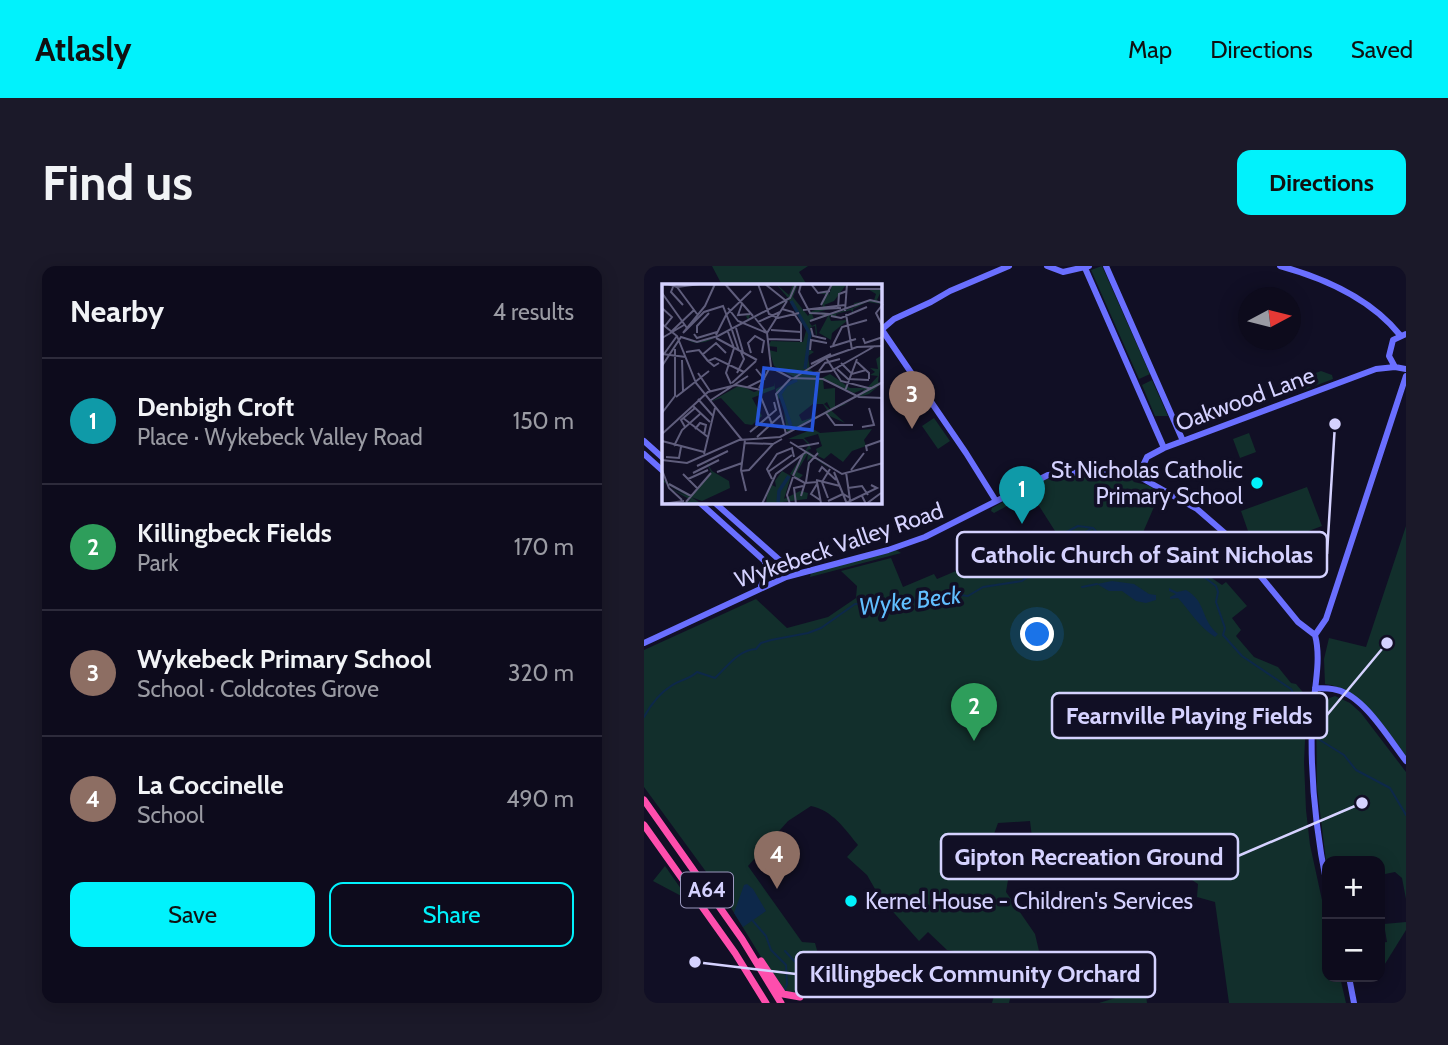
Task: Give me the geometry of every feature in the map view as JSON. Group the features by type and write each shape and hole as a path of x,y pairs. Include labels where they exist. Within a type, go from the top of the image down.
{"highway":[{"name":"A64","path":"644,800 738,934 781,1003"},
{"name":"A64","path":"644,825 736,953 766,1003"},
{"path":"738,934 752,947 781,992 801,998"},
{"path":"774,991 775,1003"}],"street":[{"path":"882,329 894,319 950,290 1009,266"},
{"path":"1047,266 1063,272 1087,267 1164,448"},
{"path":"1106,266 1183,441"},
{"path":"1280,266 1324,279 1373,311 1403,335"},
{"path":"882,331 996,501"},
{"name":"Oakwood Lane","path":"1376,369 1388,356 1392,340 1403,335"},
{"path":"1322,856 1312,761 1318,647 1314,635 1326,619 1405,379 1400,368 1388,356"},
{"name":"Oakwood Lane","path":"1138,476 1147,457 1164,448 1376,369 1400,368"},
{"path":"644,441 662,457"},
{"path":"644,454 662,469"},
{"name":"Wykebeck Valley Road","path":"644,643 786,577 920,539 955,524 1048,475 1095,471 1138,476 1182,499 1212,521 1240,549 1298,622 1314,635"},
{"path":"701,504 780,575 786,577"},
{"path":"715,504 798,573"},
{"path":"760,588 767,573 764,561"},
{"path":"1315,688 1339,690 1352,696 1363,705 1406,761"},
{"path":"1350,982 1354,1003"}],"green space":[{"path":"712,266 808,266 799,272 806,284 721,284"},
{"path":"1102,266 1150,374 1139,379 1091,270"},
{"path":"1321,371 1332,375 1333,379 1304,390 1300,379"},
{"path":"1152,380 1168,416 1155,416 1142,385"},
{"path":"934,418 950,441 938,449 922,426"},
{"path":"1249,433 1256,452 1240,458 1233,439"},
{"path":"1098,474 1130,478 1164,493 1164,502 1157,500 1141,537 1167,558 1190,563 1222,585 1226,582 1247,606 1232,618 1241,630 1236,636 1254,657 1278,667 1307,697 1304,762 1306,810 1310,845 1322,900 1322,982 1341,982 1346,1003 1229,1003 1215,902 1197,897 1198,884 1169,865 1143,857 1070,861 1068,845 1046,846 1046,860 1035,862 1030,821 998,823 994,834 1002,846 993,869 1009,874 1006,892 1035,934 1043,968 1030,981 1015,978 1009,1003 992,1003 997,985 990,970 967,953 947,950 928,932 919,941 879,896 867,875 847,857 858,845 832,816 811,806 788,821 748,866 802,942 815,943 823,972 799,994 788,993 779,986 723,895 644,787 644,650 756,599 787,628 828,617 856,598 857,586 841,571 891,558 903,587 934,574 937,579 975,563 995,564 1029,549 1040,550 1055,531 1034,498 1018,500 994,513 991,511 1044,480"},
{"path":"1307,487 1322,526 1255,551 1241,511"},
{"path":"1406,526 1406,756 1362,702 1339,687 1325,684 1324,659 1329,638 1366,647"},
{"path":"896,550 901,553 810,577 811,573"},
{"path":"1335,696 1350,703 1361,713 1406,772 1406,899 1402,878 1395,872 1385,874 1385,856 1325,856 1317,787 1316,703"},
{"path":"665,866 686,896 685,898 653,881"},
{"path":"1406,922 1406,930 1385,964 1387,942 1385,924"},
{"path":"1133,968 1134,978 1151,976 1153,986 1145,987 1147,1003 1099,1003 1115,998 1112,970"}],"water":[{"path":"1112,581 1134,584 1149,594 1156,595 1156,600 1146,603 1136,601 1122,591 1109,591 1097,584"},
{"path":"1169,588 1177,592 1186,590 1193,595 1218,634 1215,637 1199,624 1178,598 1170,599 1176,594 1169,591"},
{"path":"747,884 766,911 743,927 734,913 744,885"}],"waterway":[{"name":"Wyke Beck","path":"644,717 659,696 674,684 697,672 715,678 738,656 756,649 761,643 821,628 855,604 875,603 883,606 907,601 935,603 952,594 968,596 983,587 1022,581 1043,566 1061,535 1078,526 1093,528 1105,541 1112,539 1115,545 1135,542 1164,568 1179,572 1196,571 1216,586 1216,602 1225,628 1223,635 1242,656 1291,689 1291,720 1304,733"},
{"name":"Wyke Beck","path":"1042,568 1082,558 1088,545 1084,533 1092,528"},
{"path":"1060,563 1066,572"},
{"path":"1082,587 1097,584"},
{"name":"Wyke Beck","path":"1320,740 1344,755 1356,770 1390,788 1406,815"},
{"path":"753,921 766,936 771,950 786,965 785,989"},
{"path":"785,951 797,964 801,981"}],"place":[{"name":"Catholic Church of Saint Nicholas","path":"1335,424"},
{"name":"Wykebeck Primary School","path":"912,429"},
{"name":"St Nicholas Catholic Primary School","path":"1257,483"},
{"name":"Denbigh Croft","path":"1022,524"},
{"name":"Fearnville Playing Fields","path":"1387,643"},
{"name":"Killingbeck Fields","path":"974,741"},
{"name":"Gipton Recreation Ground","path":"1362,803"},
{"name":"La Coccinelle","path":"777,889"},
{"name":"Kernel House - Children's Services","path":"851,901"},
{"name":"Killingbeck Community Orchard","path":"695,962"}]}
